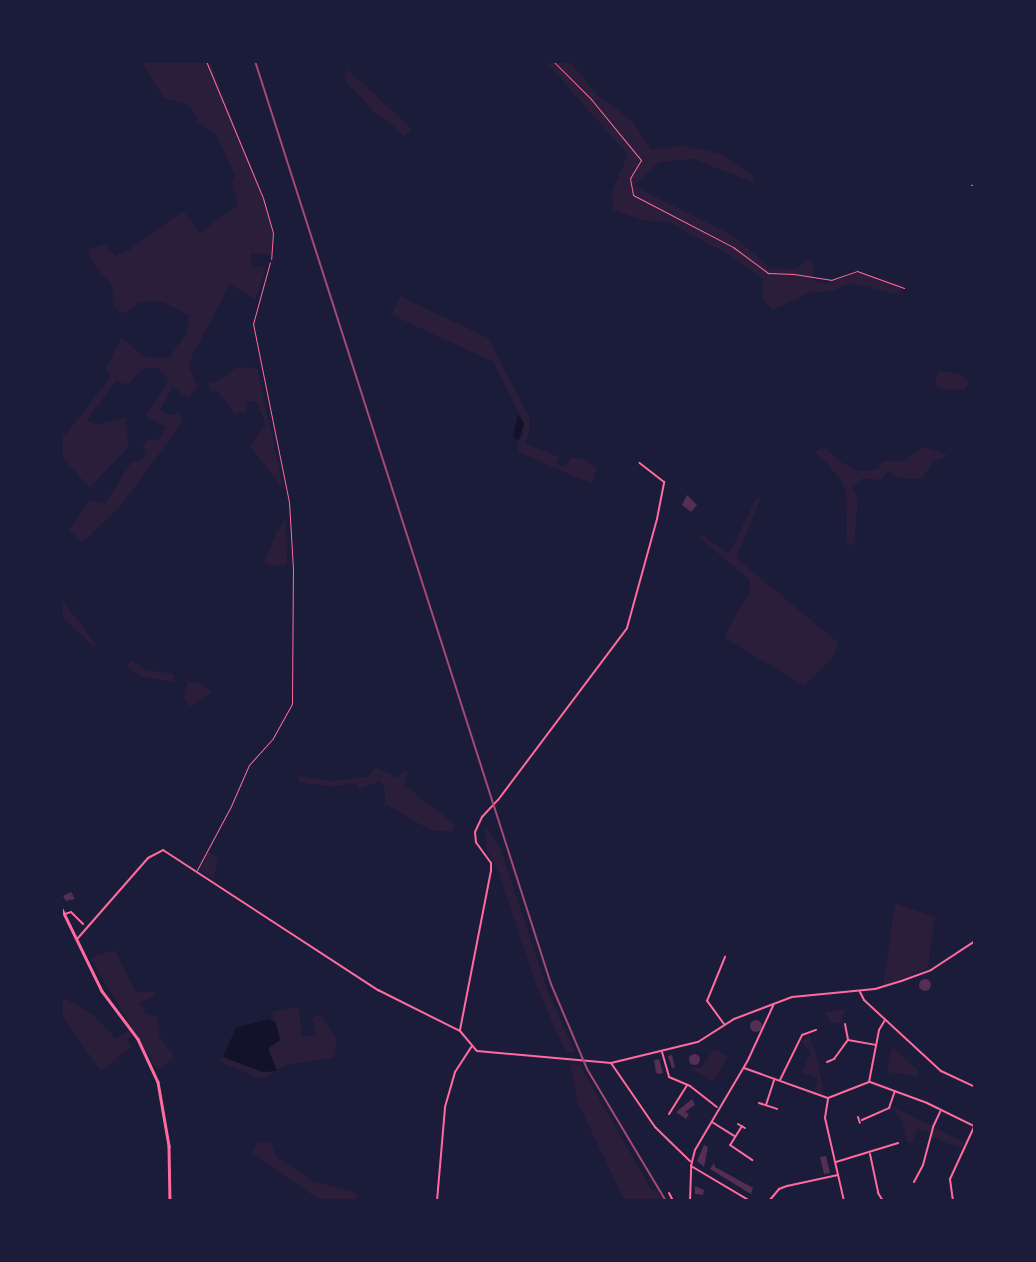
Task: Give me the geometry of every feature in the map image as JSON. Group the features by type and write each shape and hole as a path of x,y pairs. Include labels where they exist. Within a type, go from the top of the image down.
{"highway":[{"path":"61,907 106,998 138,1040 158,1082 169,1146 170,1201"}],"street":[{"path":"460,1031 491,871 491,863 474,838 482,817 498,800 627,628 657,519 664,482 640,463"},
{"path":"78,938 156,852 170,853 378,990 460,1031 477,1051 611,1063 698,1042 725,1025 801,995 875,989 926,972 975,941"},
{"path":"65,914 71,912 82,923 83,919"},
{"path":"725,957 707,1001 725,1025"},
{"path":"859,991 885,1020 941,1071 975,1087"},
{"path":"690,1200 691,1161 773,1010 773,1004"},
{"path":"869,1082 876,1045 885,1020"},
{"path":"827,1062 834,1059 848,1040 846,1024"},
{"path":"797,1037 816,1030"},
{"path":"780,1082 803,1035"},
{"path":"848,1040 876,1045"},
{"path":"437,1201 445,1107 456,1072 471,1047"},
{"path":"662,1052 669,1077 688,1085 719,1108"},
{"path":"834,1059 836,1063"},
{"path":"611,1063 655,1127 691,1161"},
{"path":"743,1067 828,1098 869,1082 974,1126 950,1179 953,1201"},
{"path":"766,1105 774,1080"},
{"path":"669,1114 688,1085"},
{"path":"860,1120 889,1108 895,1091"},
{"path":"828,1098 825,1118 844,1201"},
{"path":"759,1102 776,1109"},
{"path":"669,1105 673,1108"},
{"path":"914,1182 923,1165 933,1127 941,1111"},
{"path":"711,1121 735,1136"},
{"path":"742,1126 730,1145 752,1160"},
{"path":"970,1136 975,1138"},
{"path":"836,1162 898,1143"},
{"path":"892,1145 895,1152"},
{"path":"869,1153 878,1193 883,1201"},
{"path":"744,1162 748,1157"},
{"path":"691,1166 750,1201"},
{"path":"769,1201 779,1189 787,1186 839,1175"},
{"path":"673,1201 670,1195 676,1194"}],"lane":[{"path":"197,871 231,807 249,765 274,738 292,704 293,569 289,502 253,324 270,262"}],"path":[{"path":"206,61 263,198 274,233 270,262"},
{"path":"553,61 591,99 641,160 630,178 633,195 733,247 768,273 831,280 857,271 904,288"},
{"path":"971,185 975,184"}],"shaded area":[{"path":"140,61 210,61 263,198 273,233 272,255 250,253 252,266 266,268 255,300 230,284 188,364 197,386 188,399 173,386 160,410 169,415 179,413 183,421 123,503 82,543 69,529 90,500 105,503 131,463 144,458 146,453 142,446 147,440 160,439 165,427 145,415 169,380 157,367 142,369 128,385 116,381 87,420 96,425 125,417 129,446 90,488 61,456 61,436 67,433 111,376 105,371 121,338 145,357 169,358 186,333 189,316 163,302 139,302 125,314 114,307 112,286 93,263 88,250 104,244 115,256 129,250 183,211 200,232 238,206 232,182 235,175 216,134 198,122 190,105 164,98"},
{"path":"545,61 570,61 599,97 632,120 651,150 682,145 722,154 754,175 755,183 693,159 659,162 634,186 732,235 771,268 796,269 810,259 814,266 813,280 826,284 858,272 902,285 899,295 852,283 831,291 809,293 773,310 763,300 763,279 733,257 668,222 641,220 613,210 612,191 628,155"},
{"path":"347,69 412,129 404,137 388,120 378,116 345,80"},
{"path":"400,296 488,338 529,416 529,433 525,444 560,457 556,464 566,466 571,457 586,460 597,469 592,484 519,452 517,444 522,436 524,423 493,362 392,315"},
{"path":"237,367 257,368 284,490 250,446 266,425 256,401 247,401 246,412 235,414 217,391 210,392 208,383 217,381"},
{"path":"940,371 960,374 968,382 967,386 964,390 937,387 935,378"},
{"path":"518,415 524,423 519,440 513,437"},
{"path":"823,446 839,461 858,471 877,470 883,461 904,461 924,447 948,455 933,462 921,479 898,478 888,472 880,480 863,478 853,487 858,499 854,547 847,542 846,493 828,464 815,453"},
{"path":"757,496 761,498 736,558 839,643 833,656 805,686 726,639 726,632 750,591 749,579 699,538 701,534 729,554"},
{"path":"286,518 287,564 272,566 264,563 275,535"},
{"path":"61,598 96,644 94,647 61,616"},
{"path":"132,661 147,670 174,674 173,682 143,677 126,666"},
{"path":"188,681 201,684 212,692 192,706 188,705 184,698"},
{"path":"376,767 398,778 404,770 408,772 404,785 456,825 451,832 430,830 385,804 385,789 380,781 359,789 355,783 332,787 299,782 299,776 331,781 367,777"},
{"path":"485,826 500,847 547,989 575,1052 566,1053 536,985 495,863 487,851"},
{"path":"208,852 219,858 213,878 200,870"},
{"path":"895,903 935,917 928,968 883,986"},
{"path":"115,950 136,992 154,992 156,996 139,1003 146,1014 158,1016 159,1035 175,1058 157,1069 90,958"},
{"path":"61,996 95,1016 116,1039 129,1030 132,1036 126,1040 131,1047 101,1071 61,1015"},
{"path":"299,1007 302,1036 315,1035 312,1019 319,1014 337,1040 334,1058 289,1064 261,1079 218,1061 223,1057 263,1072 277,1070 268,1049 276,1023 272,1012"},
{"path":"845,1009 841,1023 831,1023 824,1012"},
{"path":"269,1019 276,1023 280,1040 268,1049 277,1071 263,1072 223,1057 236,1028"},
{"path":"809,1034 819,1063 823,1094 814,1092 818,1079 801,1073 811,1052 801,1042"},
{"path":"892,1047 918,1070 918,1076 891,1073 887,1069"},
{"path":"714,1049 728,1057 713,1082 691,1069 702,1067"},
{"path":"570,1064 580,1065 651,1189 657,1190 663,1201 625,1201 578,1103"},
{"path":"892,1106 964,1142 961,1148 929,1137 930,1133 917,1129 912,1143 907,1142 902,1121"},
{"path":"258,1141 270,1143 278,1158 313,1181 355,1192 359,1201 321,1201 251,1153"}],"building":[{"path":"687,495 697,505 691,512 682,505"},
{"path":"71,892 75,899 66,901 63,896"},
{"path":"920,980 930,980 930,990 920,990"},
{"path":"756,1020 762,1026 756,1032 750,1026"},
{"path":"694,1053 700,1059 694,1065 688,1059"},
{"path":"672,1055 675,1068 672,1068 668,1056"},
{"path":"659,1059 663,1073 660,1074 656,1073 654,1060"},
{"path":"692,1099 695,1105 685,1112 689,1114 686,1119 676,1112"},
{"path":"704,1145 708,1147 704,1167 697,1161"},
{"path":"826,1156 830,1173 824,1174 820,1157"},
{"path":"714,1163 715,1167 753,1188 751,1194 710,1169"},
{"path":"695,1186 704,1190 703,1195 695,1194"}],"railway":[{"path":"255,61 551,984 587,1069 666,1201"}]}
